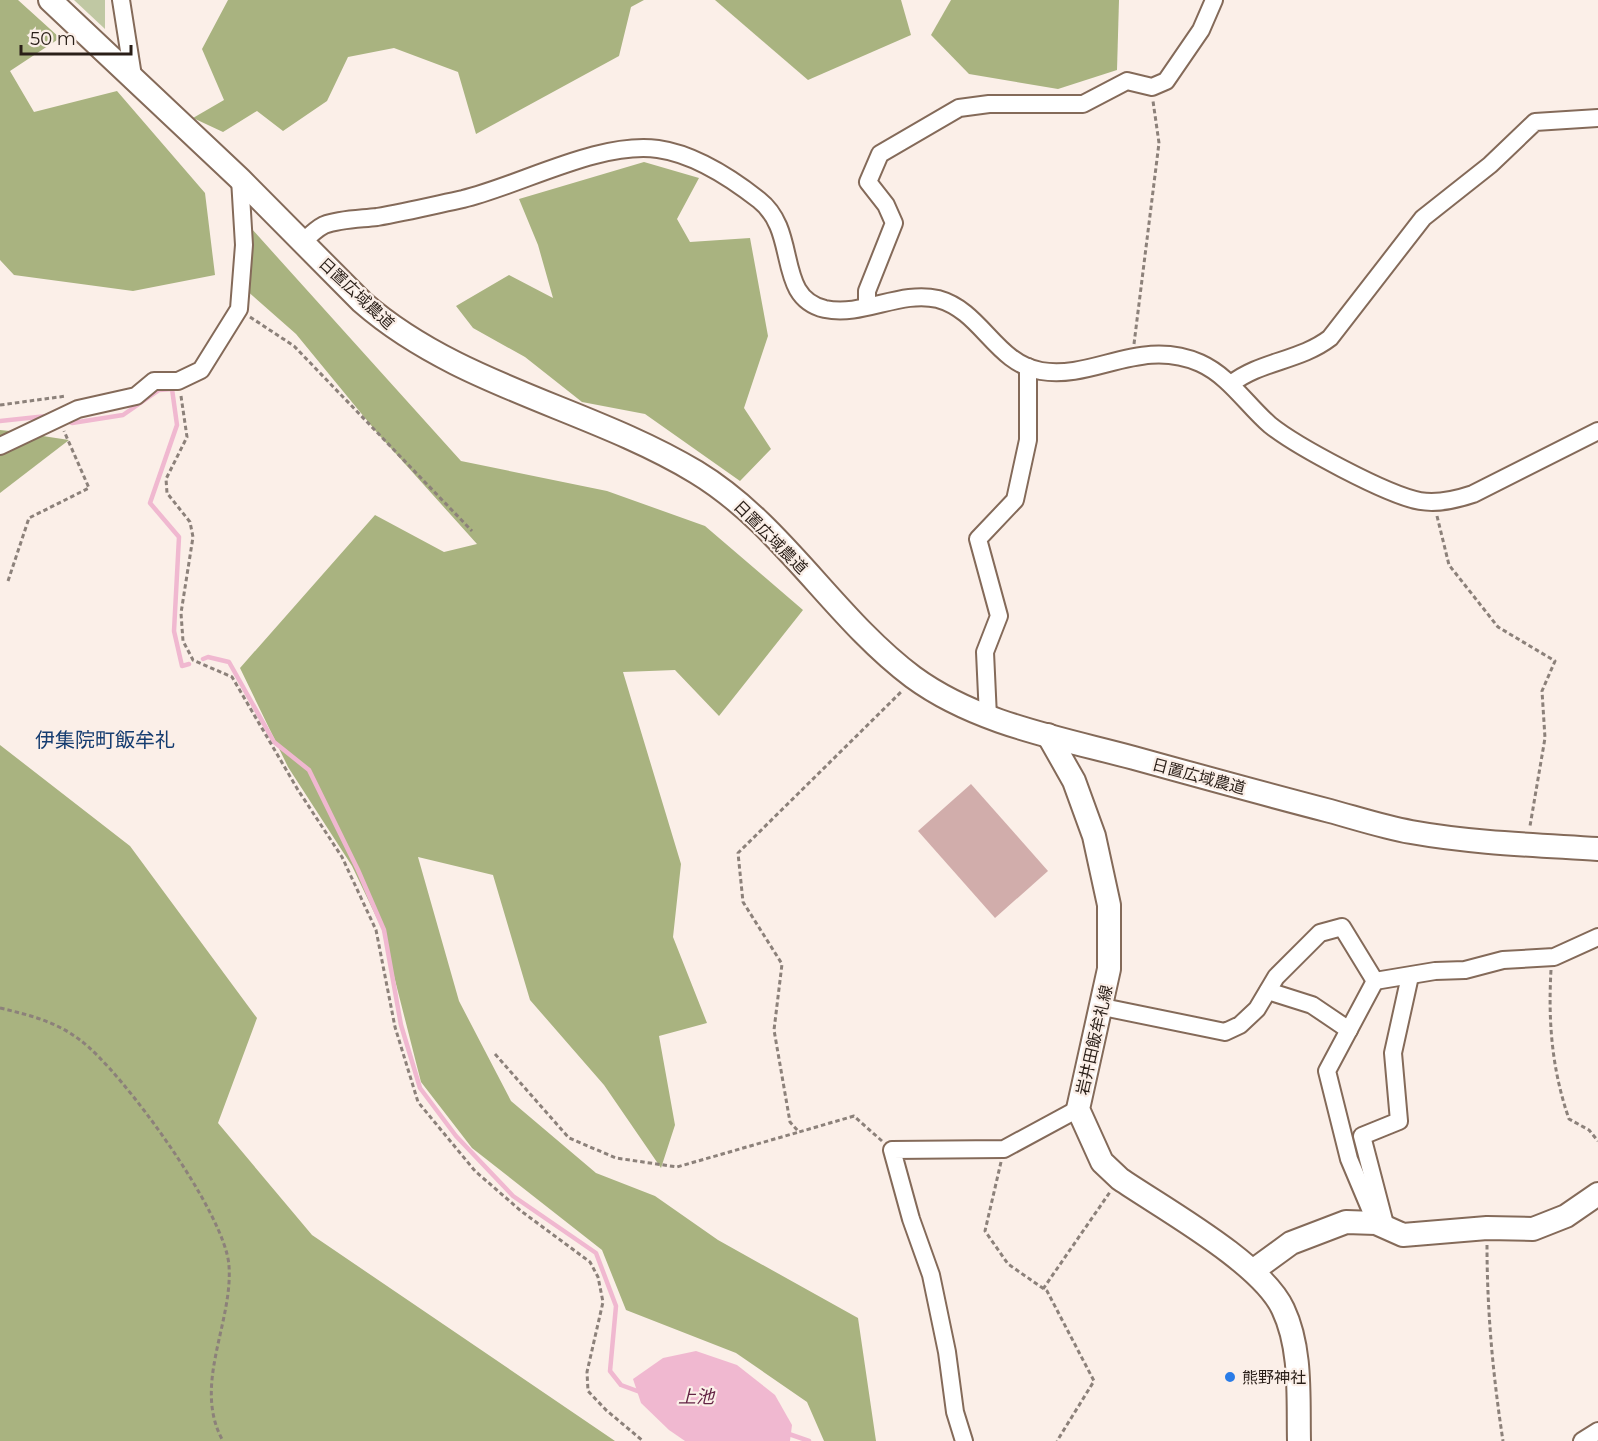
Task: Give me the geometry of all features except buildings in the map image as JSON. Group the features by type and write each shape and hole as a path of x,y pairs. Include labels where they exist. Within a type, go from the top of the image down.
{"street":[{"name":"日置広域農道","path":"50,0 133,76 390,327 489,379 677,461 714,483 770,534 880,649 915,678 951,700 988,717 1048,735 1407,831 1526,845 1598,849"},
{"path":"121,0 133,76"},
{"path":"867,306 867,291 894,223 886,205 867,182 880,154 959,108 989,104 1083,104 1127,81 1152,87 1166,81 1201,30 1214,0"},
{"path":"1231,384 1244,374 1314,351 1330,338 1423,218 1490,165 1535,122 1598,118"},
{"path":"303,242 324,225 466,198 615,150 659,149 715,170 768,207 782,230 795,286 808,300 825,309 842,310 926,297 952,304 977,322 1011,359 1028,367 1051,372 1154,354 1182,357 1214,370 1231,384 1266,421 1293,441 1405,496 1434,502 1452,501 1473,494 1598,431"},
{"path":"0,446 78,410 136,396 154,381 178,381 201,370 239,309 244,245 240,179"},
{"path":"988,717 985,651 999,616 978,539 1015,500 1028,440 1028,367"},
{"name":"岩井田飯牟礼線","path":"1048,735 1074,781 1102,867 1109,905 1109,969 1103,1007 1078,1109 1102,1162 1120,1179 1254,1270 1283,1308 1293,1340 1298,1377 1299,1441"},
{"path":"1103,1007 1225,1032 1240,1025 1257,1009 1276,977 1320,933 1342,927 1375,981"},
{"path":"1375,981 1465,970 1503,960 1554,957 1598,937"},
{"path":"1381,1226 1362,1136 1399,1121 1393,1053 1410,976"},
{"path":"1375,981 1327,1071 1349,1159 1381,1226"},
{"path":"1268,991 1312,1005 1349,1030"},
{"path":"964,1441 955,1412 947,1352 931,1275 911,1220 892,1149 1004,1149 1078,1109"},
{"path":"1254,1270 1291,1243 1346,1222 1381,1226 1403,1235 1486,1228 1533,1229 1566,1216 1598,1194"},
{"path":"1582,1441 1598,1431"}],"path":[{"path":"1137,356 1134,343 1159,143 1152,87"},
{"path":"239,309 294,346 472,531"},
{"path":"178,381 188,437 166,479 167,493 190,522 193,537 181,614 183,640 194,660 232,676 298,790 342,857 376,930 395,1027 418,1102 475,1171 521,1211 590,1262 598,1276 603,1302 587,1372 588,1391 606,1410 643,1441"},
{"path":"8,581 29,518 88,488 59,418"},
{"path":"1434,502 1449,565 1498,627 1555,661 1542,691 1545,738 1526,845"},
{"path":"799,1132 790,1122 774,1030 782,964 743,902 738,853 915,678"},
{"path":"1554,957 1549,1013 1557,1083 1569,1119 1589,1130 1598,1141"},
{"path":"0,1008 43,1018 59,1026 82,1041 124,1084 157,1126 222,1238 229,1264 229,1274 213,1368 213,1398 223,1441"},
{"path":"495,1054 568,1138 616,1158 677,1167 854,1116 892,1149"},
{"path":"1004,1149 984,1232 1008,1264 1047,1291 1094,1381 1057,1441"},
{"path":"1043,1289 1120,1179"},
{"path":"1486,1228 1487,1295 1493,1380 1503,1441"}],"green space":[{"path":"0,0 18,0 60,38 10,71 34,112 117,91 205,193 215,275 133,291 14,275 0,260"},
{"path":"74,0 105,0 105,29"},
{"path":"228,0 644,0 631,7 619,56 476,134 458,72 394,48 348,57 327,101 283,131 257,111 223,132 193,118 224,100 202,49"},
{"path":"715,0 901,0 911,35 808,80"},
{"path":"951,0 1119,0 1117,70 1058,89 969,74 931,35"},
{"path":"644,162 699,178 677,219 690,242 750,238 768,336 744,408 771,449 740,481 645,414 582,402 525,357 473,328 456,306 509,275 553,298 538,245 519,199"},
{"path":"251,228 461,461 607,491 705,526 803,610 719,716 675,670 623,672 681,864 673,937 707,1023 659,1036 675,1125 661,1168 604,1085 530,1000 493,875 418,857 459,1001 511,1101 596,1173 655,1196 718,1240 858,1318 876,1441 824,1441 807,1402 736,1353 626,1310 602,1250 472,1148 421,1082 382,929 352,866 288,767 240,668 375,515 444,552 477,544 379,435 296,334 245,289"},
{"path":"0,430 10,431 69,440 0,493"},
{"path":"0,745 130,846 257,1018 218,1123 312,1235 615,1441 0,1441"}],"water":[{"name":"上池","path":"696,1351 737,1365 775,1395 792,1425 790,1441 685,1441 669,1430 641,1403 633,1379 663,1358"}],"waterway":[{"path":"67,421 72,423 123,415 159,390 172,389 177,425 150,503 179,537 174,631 182,666 189,664"},
{"path":"0,421 47,416"},
{"path":"203,659 208,657 229,662 274,742 309,770 358,870 384,930 401,1025 420,1088 456,1136 513,1196 596,1253 616,1306 610,1371 621,1385 640,1392"},
{"path":"786,1433 809,1441"}],"place":[{"name":"熊野神社","path":"1230,1377"}],"district":[{"name":"伊集院町飯牟礼","path":"105,740"}]}
